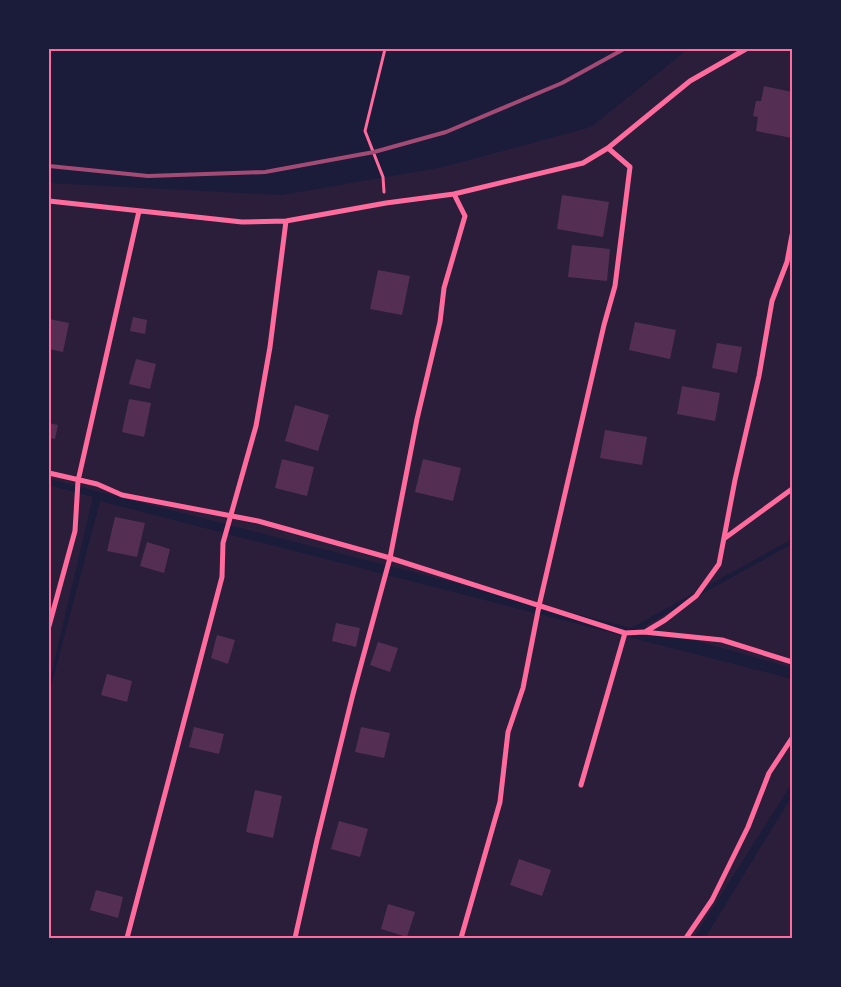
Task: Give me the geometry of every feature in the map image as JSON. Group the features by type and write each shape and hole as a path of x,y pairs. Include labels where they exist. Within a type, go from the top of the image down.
{"street":[{"path":"49,201 242,222 286,221 386,203 454,194 583,163 608,148 690,81 746,49"},
{"path":"461,938 500,802 508,732 522,688 604,325 615,286 630,167 608,148"},
{"path":"295,938 348,712 390,558 440,322 444,288 465,216 454,194"},
{"path":"49,626 75,531 78,481 139,211"},
{"path":"127,938 222,577 223,543 256,426 270,346 286,221"},
{"path":"644,632 665,620 696,596 719,564 772,302 787,262 792,236"},
{"path":"49,473 97,484 122,495 258,521 390,558 625,633 644,632 722,640 792,662"},
{"path":"725,538 792,488"},
{"path":"581,785 625,633"},
{"path":"686,938 712,900 748,827 769,773 792,738"}],"path":[{"path":"385,49 365,131 383,176 386,203"}],"shaded area":[{"path":"688,49 792,49 792,539 631,628 49,479 49,183 282,195 443,167 591,127"},
{"path":"49,485 93,497 49,684"},
{"path":"100,501 792,679 792,783 694,938 49,938 49,694"},
{"path":"792,544 792,668 644,626"},
{"path":"792,796 792,938 705,938"}],"building":[{"path":"764,86 792,92 792,138 756,131 758,117 753,116 756,101 761,101"},
{"path":"562,195 609,202 603,237 557,229"},
{"path":"572,245 610,249 607,281 568,277"},
{"path":"378,270 410,276 402,315 370,309"},
{"path":"133,317 147,320 145,334 130,331"},
{"path":"49,319 69,323 63,352 49,349"},
{"path":"635,322 676,330 670,359 629,350"},
{"path":"717,343 742,347 737,373 712,368"},
{"path":"136,359 156,364 150,389 129,384"},
{"path":"682,386 720,393 715,421 677,414"},
{"path":"129,399 151,403 144,437 122,432"},
{"path":"295,405 329,415 318,451 285,441"},
{"path":"49,423 58,425 55,439 49,438"},
{"path":"605,430 647,437 642,465 600,458"},
{"path":"282,459 314,467 307,496 275,488"},
{"path":"423,459 461,468 453,501 415,492"},
{"path":"115,517 145,523 137,557 107,551"},
{"path":"147,542 170,549 164,573 140,566"},
{"path":"336,623 360,628 356,647 332,641"},
{"path":"217,635 235,640 228,664 211,658"},
{"path":"378,642 398,648 390,672 370,665"},
{"path":"107,674 132,681 127,702 101,695"},
{"path":"194,727 224,734 219,754 189,747"},
{"path":"361,727 390,733 384,758 355,752"},
{"path":"255,790 282,796 273,838 246,832"},
{"path":"339,821 368,829 360,857 331,849"},
{"path":"519,859 551,870 542,896 510,885"},
{"path":"96,890 123,897 118,918 90,910"},
{"path":"388,904 415,912 407,937 381,929"}],"railway":[{"path":"49,166 148,176 265,172 374,152 446,132 562,83 624,49"}]}
